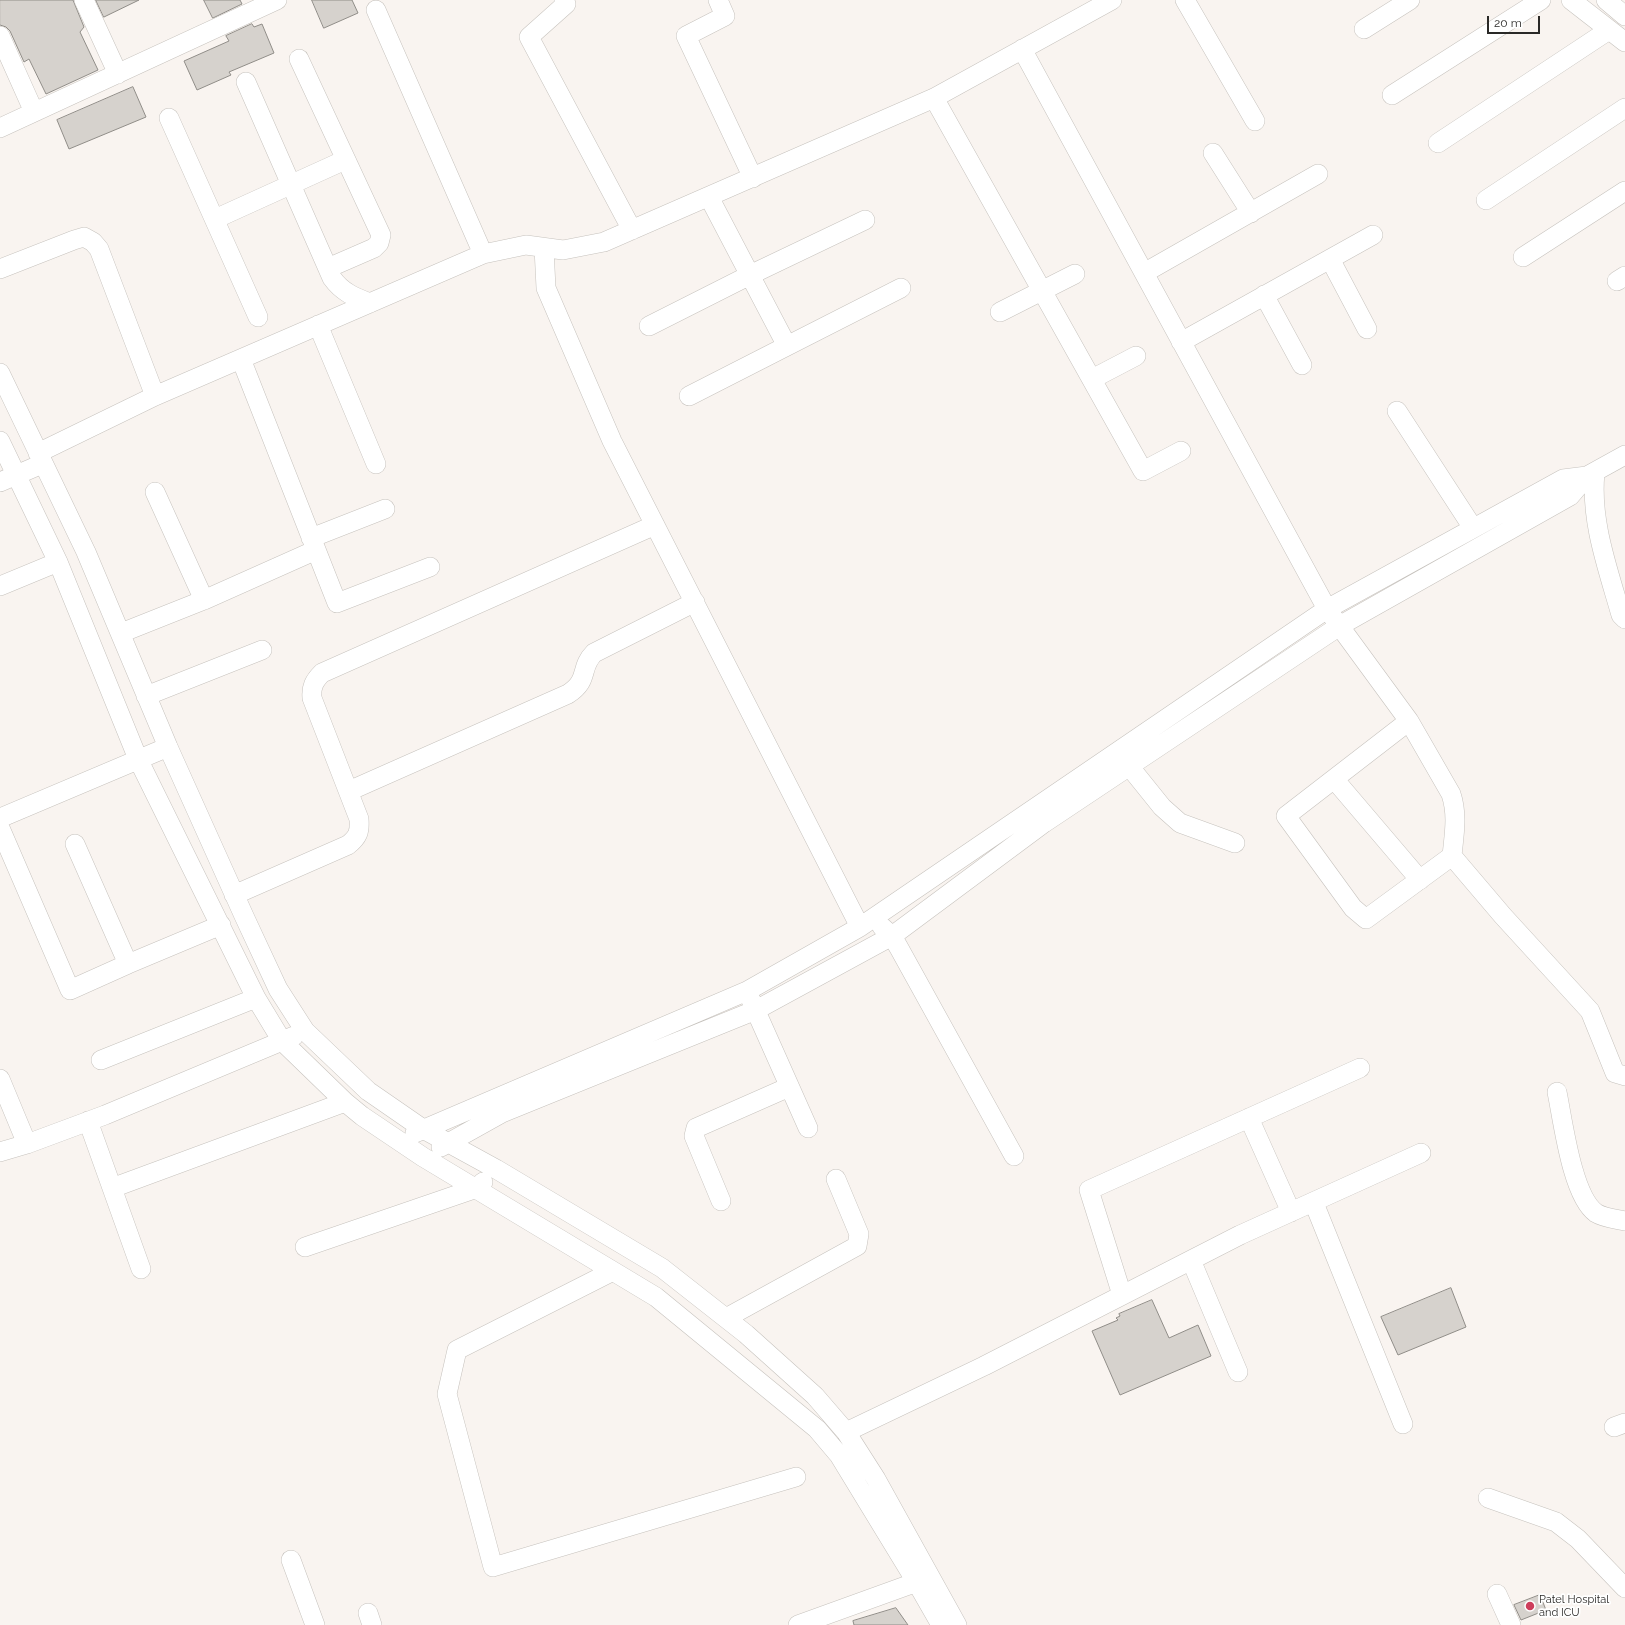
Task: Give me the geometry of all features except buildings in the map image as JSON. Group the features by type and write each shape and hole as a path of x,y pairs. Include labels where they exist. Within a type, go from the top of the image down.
{"street":[{"path":"84,0 118,74"},
{"path":"0,128 118,74 254,5 277,0"},
{"path":"564,0 566,4 529,37 632,230"},
{"path":"718,0 725,16 686,36 753,178"},
{"path":"8,479 40,458 155,396 483,254 526,245 563,250 597,244 753,178 934,98 1112,0"},
{"path":"1185,0 1255,121"},
{"path":"1364,28 1410,0"},
{"path":"1392,95 1541,0"},
{"path":"1571,0 1625,42"},
{"path":"1606,0 1625,16"},
{"path":"376,10 483,254"},
{"path":"1438,143 1609,30"},
{"path":"0,36 34,112"},
{"path":"1022,49 1327,609 1409,721 1451,794 1455,806 1456,820 1452,856 1503,916 1590,1012 1615,1073 1625,1076"},
{"path":"299,59 381,235 380,243 374,248 328,268"},
{"path":"246,82 293,185 328,268 339,288 349,295 370,303"},
{"path":"934,98 1143,471 1181,451"},
{"path":"1486,200 1625,108"},
{"path":"169,118 258,317"},
{"path":"1213,154 1251,213"},
{"path":"215,219 293,185 345,160"},
{"path":"1144,273 1318,174"},
{"path":"1523,257 1625,191"},
{"path":"709,197 787,346"},
{"path":"649,326 750,275 865,220"},
{"path":"1181,342 1373,234"},
{"path":"0,269 84,237 93,242 99,249 155,396"},
{"path":"544,248 546,288 612,441 655,525 867,922 892,936 1014,1156"},
{"path":"1330,259 1367,329"},
{"path":"1000,312 1075,274"},
{"path":"688,396 900,288"},
{"path":"1264,295 1302,365"},
{"path":"318,325 376,464"},
{"path":"1092,379 1136,356"},
{"path":"241,359 337,603 430,567"},
{"path":"0,373 86,552 168,747 278,990 305,1031 368,1092 423,1129 496,1169 662,1268 746,1334 815,1396 846,1432 876,1479 924,1580 941,1625"},
{"path":"1397,410 1473,528"},
{"path":"0,441 8,479 58,562 138,759 256,998 282,1041 345,1102 423,1157 477,1188 666,1305 817,1429 839,1455 924,1580 957,1625"},
{"path":"400,1141 423,1129 747,991 867,922 1327,609 1563,479 1605,467"},
{"path":"1605,467 1593,488 1601,546 1622,615 1625,619"},
{"path":"423,1157 502,1113 756,1010 892,936 1044,824 1340,626 1570,496 1605,467"},
{"path":"154,492 204,600"},
{"path":"121,633 204,600 385,509"},
{"path":"234,895 348,845 356,838 360,830 359,819 349,791 312,698 311,689 315,680 322,674 655,525"},
{"path":"0,586 58,562"},
{"path":"349,791 568,694 580,684 584,678 585,665 594,653 695,602"},
{"path":"146,696 262,650"},
{"path":"1409,721 1286,816 1353,908 1366,919 1452,856"},
{"path":"0,818 168,747"},
{"path":"1129,766 1162,806 1180,824 1235,843"},
{"path":"1334,779 1420,880"},
{"path":"0,828 70,990 221,925"},
{"path":"75,844 128,964"},
{"path":"747,991 808,1128"},
{"path":"101,1060 256,998"},
{"path":"0,1152 27,1144 88,1121 305,1031"},
{"path":"1122,1295 1089,1190 1360,1068"},
{"path":"0,1079 27,1144"},
{"path":"721,1201 694,1136 696,1128 789,1087"},
{"path":"1556,1092 1575,1178 1583,1197 1596,1212 1625,1222"},
{"path":"112,1188 345,1102"},
{"path":"1249,1118 1291,1212"},
{"path":"88,1121 141,1269"},
{"path":"846,1432 984,1366 1191,1260 1291,1212 1314,1203 1421,1153"},
{"path":"305,1247 477,1188 496,1169"},
{"path":"726,1318 857,1246 858,1234 836,1179"},
{"path":"1314,1203 1403,1424"},
{"path":"1191,1260 1238,1372"},
{"path":"613,1272 457,1350 447,1394 493,1567 796,1477"},
{"path":"1488,1498 1556,1522 1578,1539 1625,1588"},
{"path":"291,1560 315,1625"},
{"path":"798,1625 924,1580"},
{"path":"1497,1594 1511,1625"}],"place":[{"name":"Patel Hospital and ICU","path":"1530,1606"}]}
